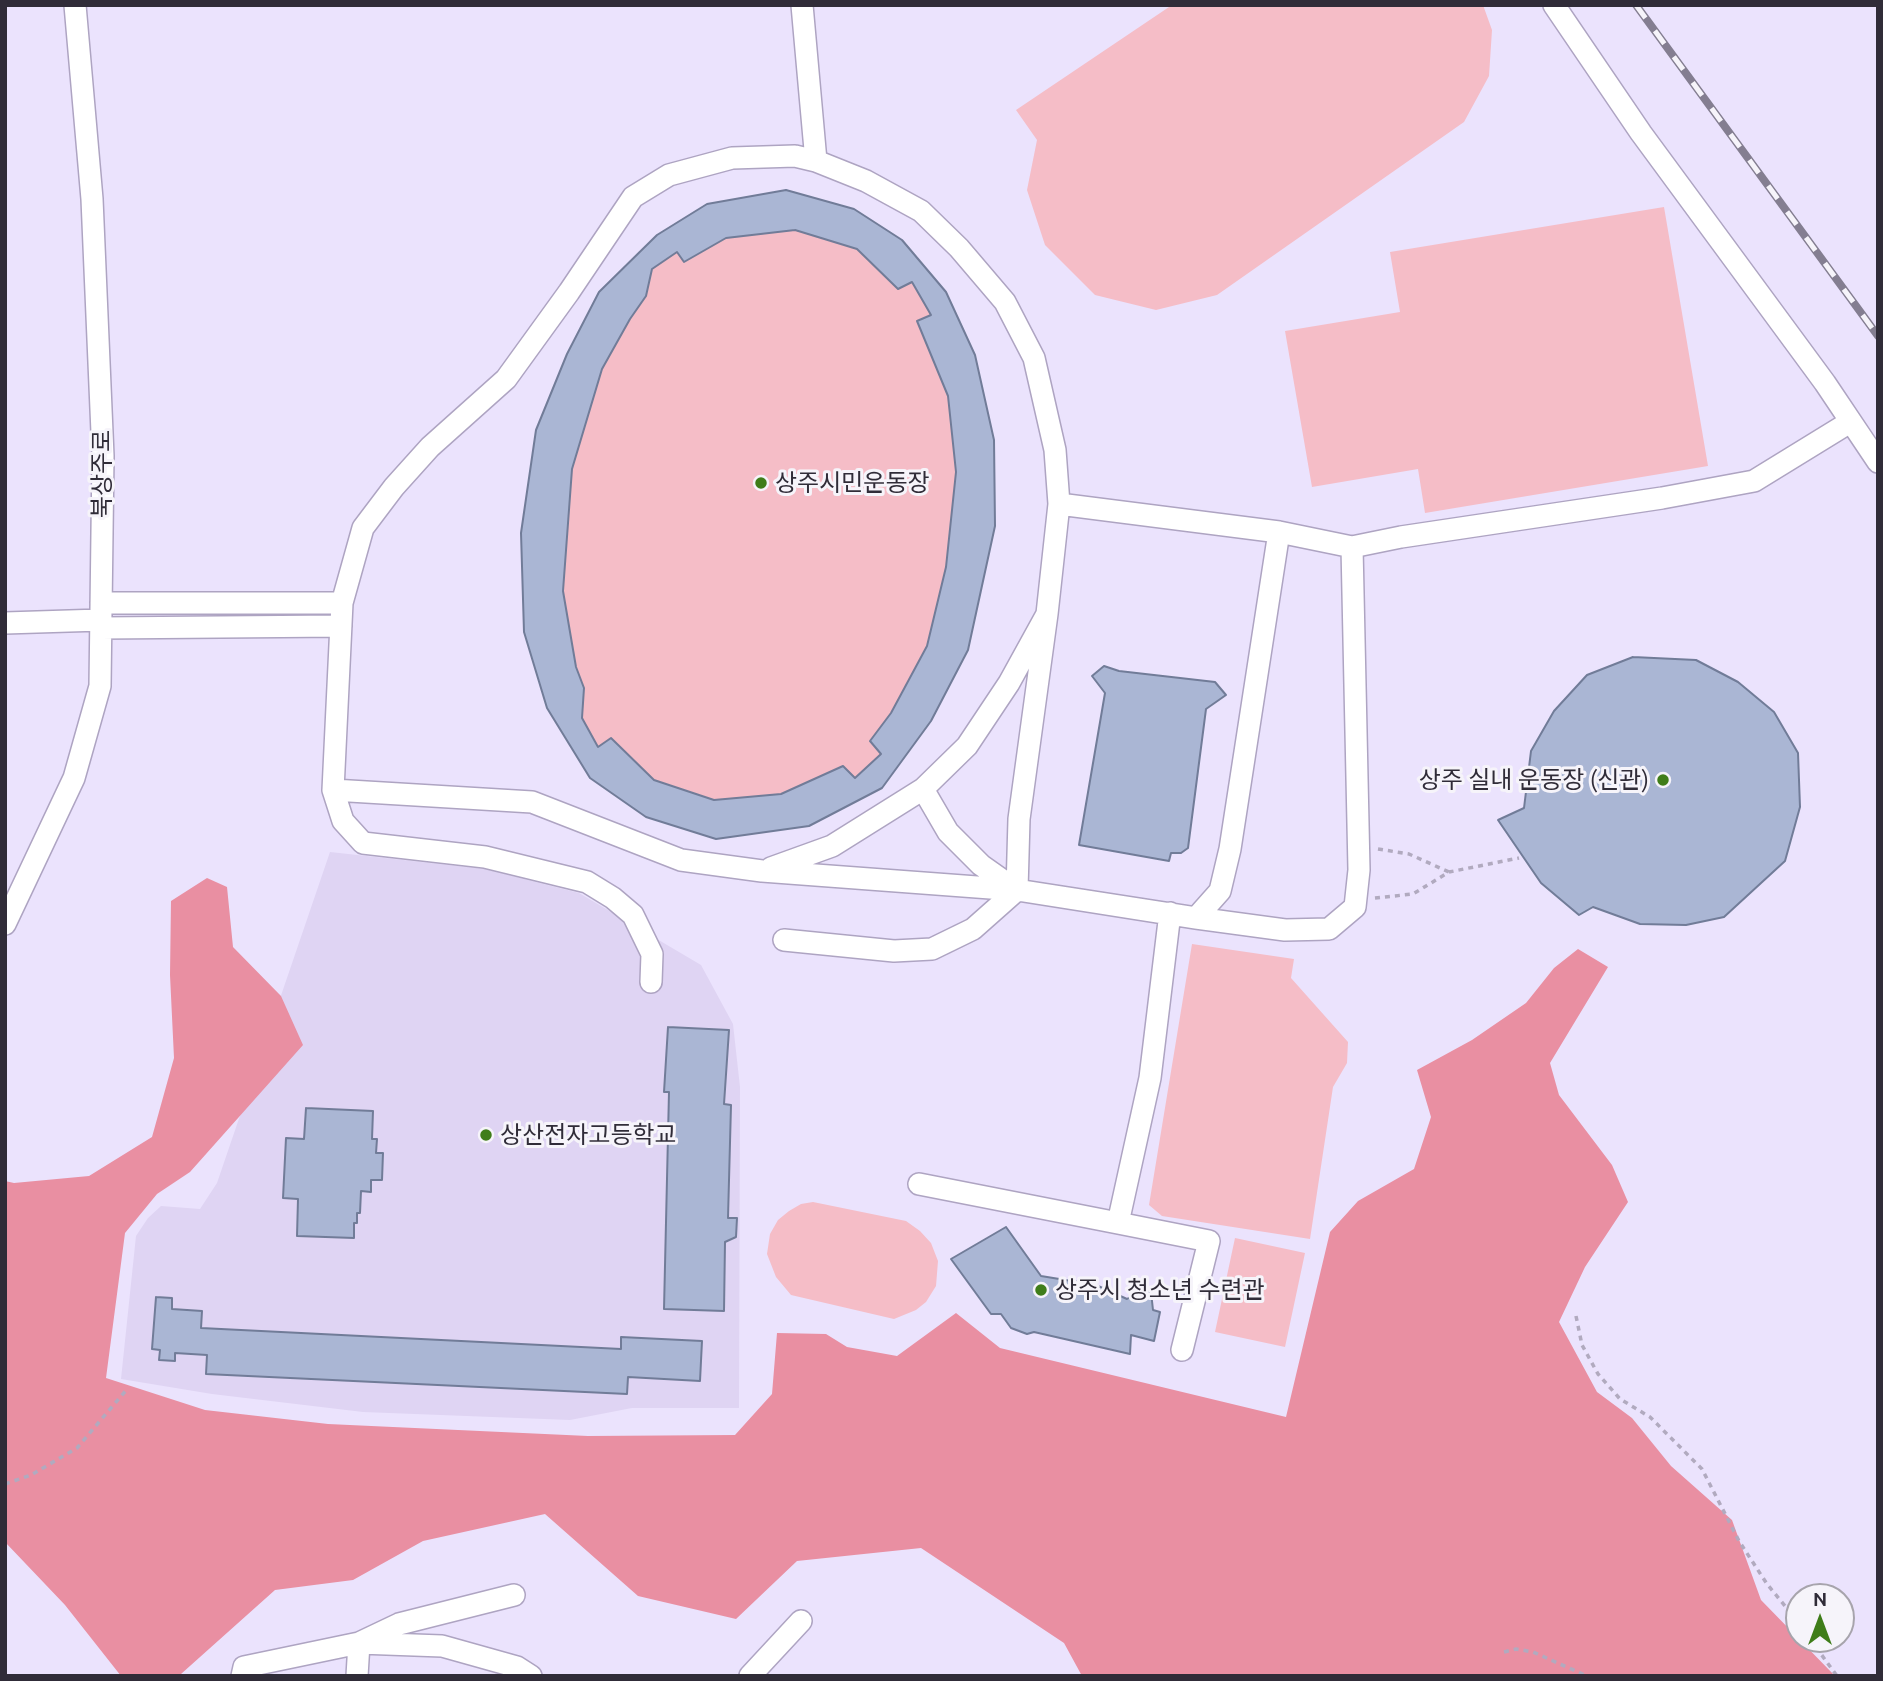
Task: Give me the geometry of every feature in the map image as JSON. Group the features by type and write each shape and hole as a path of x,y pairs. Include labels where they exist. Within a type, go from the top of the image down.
{"street":[{"name":"북상주로","path":"5,924 74,778 100,686 103,456 92,199 75,5"},
{"path":"802,5 816,161"},
{"path":"1554,5 1641,133 1825,383 1878,462"},
{"path":"651,982 652,954 633,915 613,898 587,882 485,857 363,843 343,821 333,790 342,603 363,528 394,487 430,447 506,379 569,292 632,197 669,176 732,158 794,156 816,161 866,181 920,211 959,248 1005,302 1034,358 1055,450 1059,505 1019,819 1017,890 973,929 932,949 894,951 784,940"},
{"path":"1059,505 1279,532 1352,547 1754,481 1850,422"},
{"path":"1196,918 1220,891 1230,849 1279,532"},
{"path":"333,790 532,802 681,860 761,871 1017,890 1285,930 1329,929 1355,907 1359,870 1352,547"},
{"path":"5,623 342,603"},
{"path":"761,871 832,846 923,789 967,746 1009,683 1047,614"},
{"path":"101,617 341,626"},
{"path":"923,789 948,832 981,864 1017,890"},
{"path":"1118,1223 1150,1078 1170,913"},
{"path":"919,1184 1209,1241 1182,1350"},
{"path":"242,1676 244,1667 359,1643 399,1624 513,1595"},
{"path":"750,1676 801,1621"},
{"path":"357,1676 359,1643"},
{"path":"359,1643 442,1646 517,1667 531,1676"}],"path":[{"path":"1358,845 1409,854 1449,872"},
{"path":"1356,900 1413,894 1449,872 1519,858"},
{"path":"1576,1316 1581,1345 1598,1374 1620,1399 1650,1417 1702,1469 1740,1541 1767,1584 1785,1606"},
{"path":"5,1485 31,1475 77,1448 128,1388"},
{"path":"1504,1652 1516,1649 1533,1652 1587,1676"},
{"path":"1821,1653 1837,1676"}],"shaded area":[{"path":"1172,5 1483,5 1492,30 1489,76 1464,122 1217,295 1156,310 1095,295 1045,245 1027,190 1037,140 1016,110"},
{"name":"상주시민운동장","path":"786,190 854,209 902,240 946,292 995,526 968,650 931,721 882,788 809,826 716,839 646,817 590,778 547,708 524,632 521,533 536,431 567,354 599,292 657,235 707,204"},
{"path":"1664,207 1708,466 1425,513 1418,469 1312,487 1285,331 1400,312 1390,252"},
{"name":"상산전자고등학교","path":"330,852 485,869 579,893 701,965 733,1024 740,1087 739,1408 632,1408 570,1420 363,1412 212,1394 121,1379 136,1236 148,1218 161,1206 200,1209 217,1183"},
{"path":"207,878 227,887 233,947 281,996 303,1045 190,1172 157,1194 125,1233 106,1378 205,1410 328,1424 588,1436 735,1435 772,1394 777,1333 826,1334 847,1347 897,1356 956,1313 1000,1348 1286,1417 1330,1232 1358,1201 1414,1169 1431,1117 1417,1070 1472,1040 1526,1003 1554,968 1578,949 1608,967 1550,1063 1559,1095 1612,1165 1628,1202 1585,1267 1559,1322 1597,1392 1632,1418 1671,1466 1732,1520 1761,1600 1785,1625 1785,1653 1813,1653 1835,1676 1082,1676 1064,1643 921,1548 797,1561 736,1619 638,1596 545,1514 423,1541 353,1580 275,1590 181,1674 121,1676 65,1605 5,1542 5,1181 14,1183 89,1176 152,1137 174,1058 170,975 171,901"},
{"path":"1192,944 1294,959 1291,978 1348,1042 1347,1063 1333,1087 1310,1239 1162,1216 1149,1205"},
{"path":"813,1202 906,1221 920,1231 931,1243 938,1261 936,1286 926,1302 916,1310 894,1319 791,1295 776,1277 767,1254 770,1234 778,1220 789,1211 801,1204"},
{"path":"1235,1238 1305,1253 1285,1347 1215,1332"}],"building":[{"path":"786,190 854,209 902,240 946,292 975,355 994,440 995,526 968,650 931,721 882,788 809,826 716,839 646,817 590,778 547,708 524,632 521,533 536,430 567,354 599,292 657,235 707,204","holes":["795,230 857,249 898,289 912,282 931,315 917,321 948,396 956,472 946,567 927,646 891,713 870,741 881,754 855,778 843,766 781,794 714,800 654,780 611,738 598,747 582,718 584,688 576,667 563,591 572,469 602,369 646,296 652,269 677,252 684,262 726,238"]},
{"name":"상주 실내 운동장 (신관)","path":"1633,657 1696,660 1738,682 1774,712 1798,753 1800,807 1785,861 1724,917 1686,925 1640,924 1593,907 1579,915 1541,883 1498,820 1524,808 1531,751 1554,711 1587,675"},
{"path":"1104,666 1119,671 1215,682 1226,695 1206,709 1188,848 1181,853 1171,853 1169,861 1079,845 1105,693 1092,676"},
{"path":"668,1027 729,1030 724,1104 731,1105 728,1218 737,1218 736,1237 725,1242 724,1311 664,1309 669,1092 664,1092"},
{"path":"306,1108 373,1111 372,1139 377,1139 376,1153 383,1153 382,1180 371,1180 371,1192 361,1191 360,1213 357,1213 357,1223 354,1223 354,1238 297,1236 298,1199 283,1198 286,1138 304,1139"},
{"name":"상주시 청소년 수련관","path":"1006,1227 1041,1276 1096,1285 1127,1299 1143,1289 1151,1292 1153,1310 1160,1312 1154,1341 1131,1335 1130,1354 1034,1332 1027,1334 1011,1328 1001,1314 991,1314 951,1259"},
{"path":"156,1297 172,1298 172,1309 202,1311 201,1328 621,1349 621,1337 702,1341 700,1381 628,1377 627,1394 206,1374 207,1355 175,1353 175,1361 159,1360 160,1350 152,1349"}],"railway":[{"path":"1636,5 1878,336"}],"place":[{"name":"상주시민운동장","path":"761,483"},
{"name":"상주 실내 운동장 (신관)","path":"1663,780"},
{"name":"상산전자고등학교","path":"486,1135"},
{"name":"상주시 청소년 수련관","path":"1041,1290"}]}
